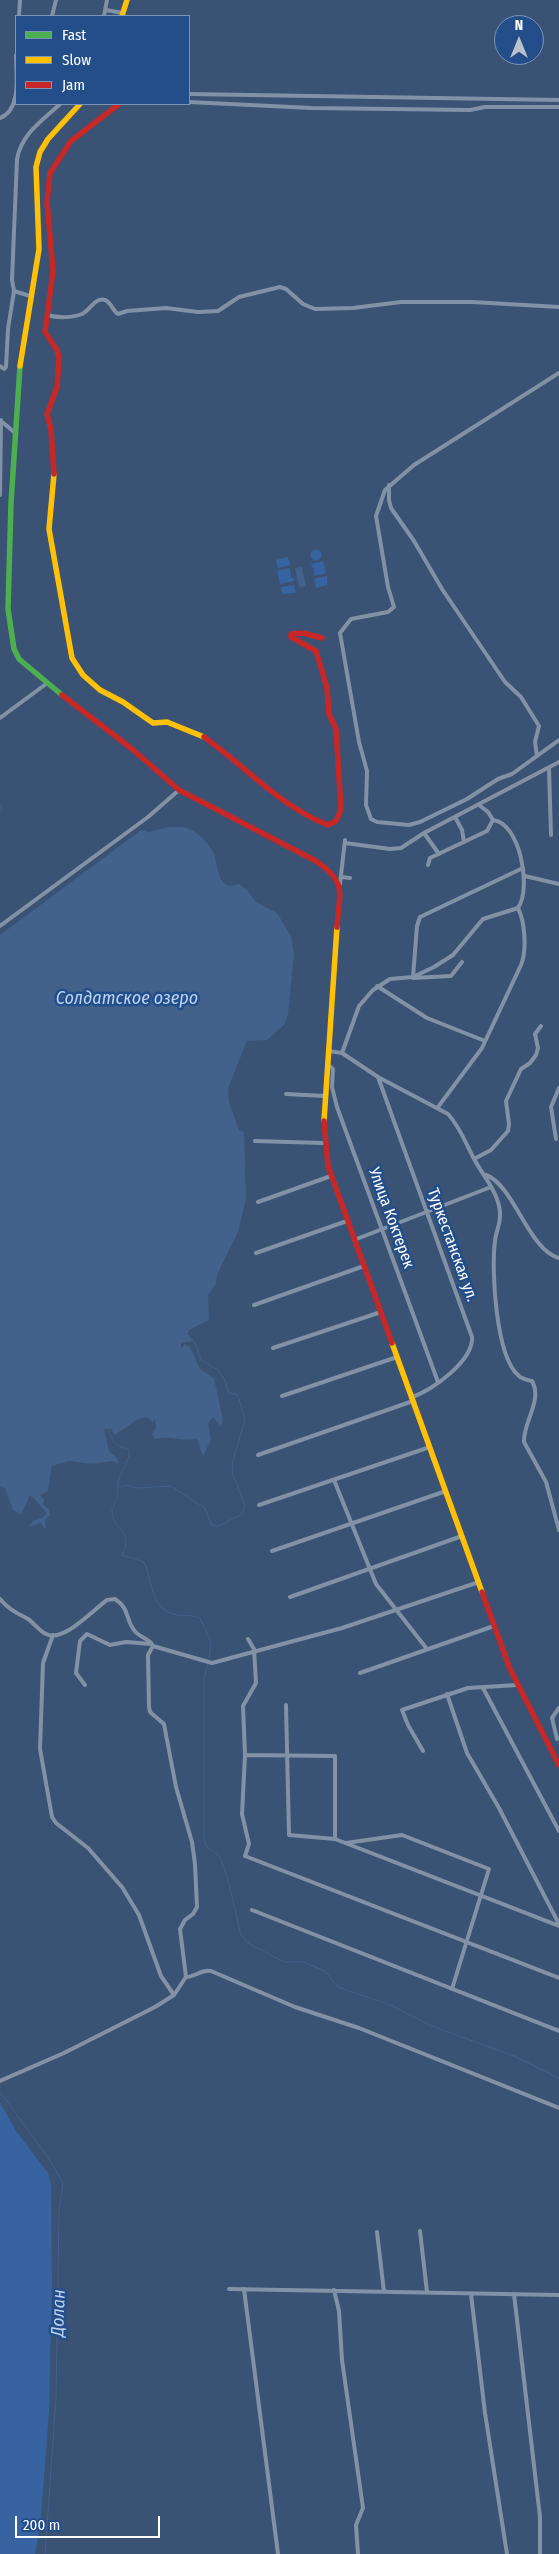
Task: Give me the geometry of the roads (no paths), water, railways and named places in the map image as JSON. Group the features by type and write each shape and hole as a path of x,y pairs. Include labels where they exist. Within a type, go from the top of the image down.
{"main road":[{"path":"122,15 127,0"},
{"path":"79,105 48,139 37,160 36,185 39,249 30,296 14,432 8,577 10,632 19,659 46,684 132,749 179,790 316,861 341,880 323,1144 331,1176 494,1626 517,1685 559,1765"},
{"path":"118,105 71,141 50,173 47,202 53,271 45,332 57,350 59,358 57,387 47,414 51,430 54,476 49,529 57,584 72,658 83,675 100,690 123,702 153,723 167,722 197,733 228,754 305,816 328,825 336,821 341,809 336,729 328,714 327,688 316,651 291,638 291,634 298,632 310,633 322,638"}],"street":[{"path":"19,15 20,0"},
{"path":"52,15 56,0"},
{"path":"104,15 107,0"},
{"path":"106,10 122,15"},
{"path":"0,118 11,111 14,101 15,78"},
{"path":"190,94 559,100"},
{"path":"190,102 343,109 470,110 485,107 559,107"},
{"path":"0,366 4,369 6,367 8,328 14,291 12,262 18,154 28,133 59,105"},
{"path":"47,315 56,317 82,314 95,302 102,300 108,302 118,314 127,311 166,308 211,312 224,308 238,298 280,287 286,289 302,304 315,309 353,308 402,302 472,302 559,307"},
{"path":"14,291 30,296"},
{"path":"559,373 414,465 385,490 376,516 388,586 394,606 388,612 350,619 340,633 358,742 367,771 368,813 377,822 409,825 420,822 512,774 559,740"},
{"path":"0,420 14,432"},
{"path":"0,420 0,495"},
{"path":"390,485 389,500 391,508 414,541 442,589 505,682 521,697 539,726 535,742 537,756"},
{"path":"0,718 46,684"},
{"path":"0,710 4,714"},
{"path":"350,878 341,880 345,842 398,849 424,833 479,806 559,762"},
{"path":"549,768 551,835"},
{"path":"0,926 148,817 179,790"},
{"path":"438,1107 478,1054 523,960 523,929 518,908 526,891 523,868 509,830 503,823 493,820 488,812 479,806"},
{"path":"455,817 462,830 464,842"},
{"path":"428,865 430,858 487,830 493,820"},
{"path":"424,833 439,854"},
{"path":"413,977 417,926 420,917 523,868"},
{"path":"525,876 559,884"},
{"path":"408,978 434,968 453,955 483,920 518,908"},
{"path":"342,1053 359,1006 377,986 390,980 451,976 462,962"},
{"path":"377,986 426,1018 485,1041"},
{"path":"474,1159 491,1150 508,1131 509,1120 506,1101 521,1070 530,1063 536,1054 538,1048 535,1034 541,1026"},
{"path":"328,1051 342,1053 378,1077 438,1107 456,1124 474,1159 486,1175 500,1212 500,1225 495,1243 495,1297 499,1329 514,1370 521,1378 532,1381 535,1387 534,1400 524,1442 546,1482 559,1530"},
{"name":"Улица Коктерек","path":"327,1064 333,1069 332,1086 337,1107 438,1382"},
{"name":"Туркестанская ул.","path":"258,1455 413,1399 466,1359 472,1337 378,1077"},
{"path":"556,1139 552,1104 559,1088"},
{"path":"286,1094 325,1096"},
{"path":"553,1114 559,1114"},
{"path":"255,1141 323,1144"},
{"path":"486,1175 495,1181 519,1211 542,1248 548,1254 559,1258"},
{"path":"258,1202 331,1176"},
{"path":"354,1240 491,1187"},
{"path":"256,1253 347,1221"},
{"path":"254,1305 364,1266"},
{"path":"273,1348 381,1312"},
{"path":"282,1396 397,1357"},
{"path":"258,1505 430,1447"},
{"path":"334,1480 376,1584 427,1649"},
{"path":"272,1551 446,1491"},
{"path":"290,1597 462,1536"},
{"path":"85,1685 76,1673 80,1641 87,1634 110,1645 126,1642 152,1645 212,1663 342,1628 479,1582"},
{"path":"0,1599 12,1611 32,1622 47,1635 69,1632 107,1600 115,1599 124,1605 134,1631 152,1645"},
{"path":"360,1673 494,1626"},
{"path":"52,1635 43,1663 40,1748 52,1817 56,1823 88,1848 122,1887 139,1915 161,1976 174,1995"},
{"path":"248,1640 254,1652 256,1683 244,1706 245,1755 242,1814 249,1844 246,1856 559,1978"},
{"path":"0,2081 64,2052 174,1995 186,1977 180,1929 185,1920 193,1914 197,1907 195,1864 164,1724 150,1712 149,1707 148,1655 152,1645"},
{"path":"423,1751 401,1711 468,1688 517,1685"},
{"path":"483,1688 559,1831"},
{"path":"447,1694 467,1753 499,1808 559,1925"},
{"path":"286,1705 289,1835 336,1839 559,1925"},
{"path":"548,1744 558,1738 552,1718 559,1708"},
{"path":"245,1755 336,1756 336,1839"},
{"path":"346,1843 402,1835 489,1869 452,1989"},
{"path":"252,1910 559,2031"},
{"path":"186,1977 193,1977 203,1971 211,1971 295,2007 359,2028 559,2108"},
{"path":"420,2231 426,2292"},
{"path":"377,2232 384,2292"},
{"path":"229,2289 559,2295"},
{"path":"244,2289 278,2554"},
{"path":"334,2290 339,2311 342,2360 363,2508 356,2524 358,2554"},
{"path":"471,2294 485,2413 507,2554"},
{"path":"514,2294 540,2517 540,2554"}],"water":[{"path":"302,567 306,586 299,587 295,568"},
{"name":"Солдатское озеро","path":"169,827 187,828 199,835 212,850 222,881 231,886 239,884 247,890 256,902 277,913 291,936 294,954 288,1014 284,1025 267,1040 247,1041 228,1088 229,1102 239,1130 244,1132 246,1199 238,1232 217,1275 216,1284 208,1295 209,1320 189,1330 188,1334 194,1341 181,1343 181,1348 185,1344 190,1347 200,1369 214,1378 223,1420 221,1426 213,1417 208,1423 211,1440 203,1456 197,1439 155,1439 152,1434 156,1427 155,1418 153,1422 147,1417 138,1419 115,1435 111,1429 104,1429 109,1451 117,1458 119,1464 113,1461 92,1464 69,1461 52,1466 48,1491 40,1495 44,1499 43,1505 49,1509 50,1515 45,1520 46,1530 41,1523 29,1527 33,1521 42,1518 47,1513 30,1495 21,1515 13,1510 5,1488 0,1486 0,935 141,830 149,832"}],"waterway":[{"path":"0,805 2,808 0,812"},
{"path":"119,1487 126,1485 137,1488 171,1486 205,1508 211,1524 217,1527 242,1514 245,1506 233,1475 232,1464 245,1419 238,1396 229,1393 224,1378 218,1370 201,1360 194,1341"},
{"path":"108,1429 115,1443 129,1450 128,1459 119,1479 118,1496 112,1511 113,1519 125,1535 125,1547 122,1555 144,1562 156,1599 165,1610 176,1615 200,1618 211,1642 209,1660"},
{"path":"208,1664 204,1678 204,1840 207,1847 220,1858 227,1876 241,1935 248,1943 284,1962 303,1962 325,1971 338,1987 393,2006 429,2025 514,2056 559,2078"},
{"name":"Долан","path":"0,2092 50,2160 63,2183 59,2212 56,2399 45,2554"}]}
